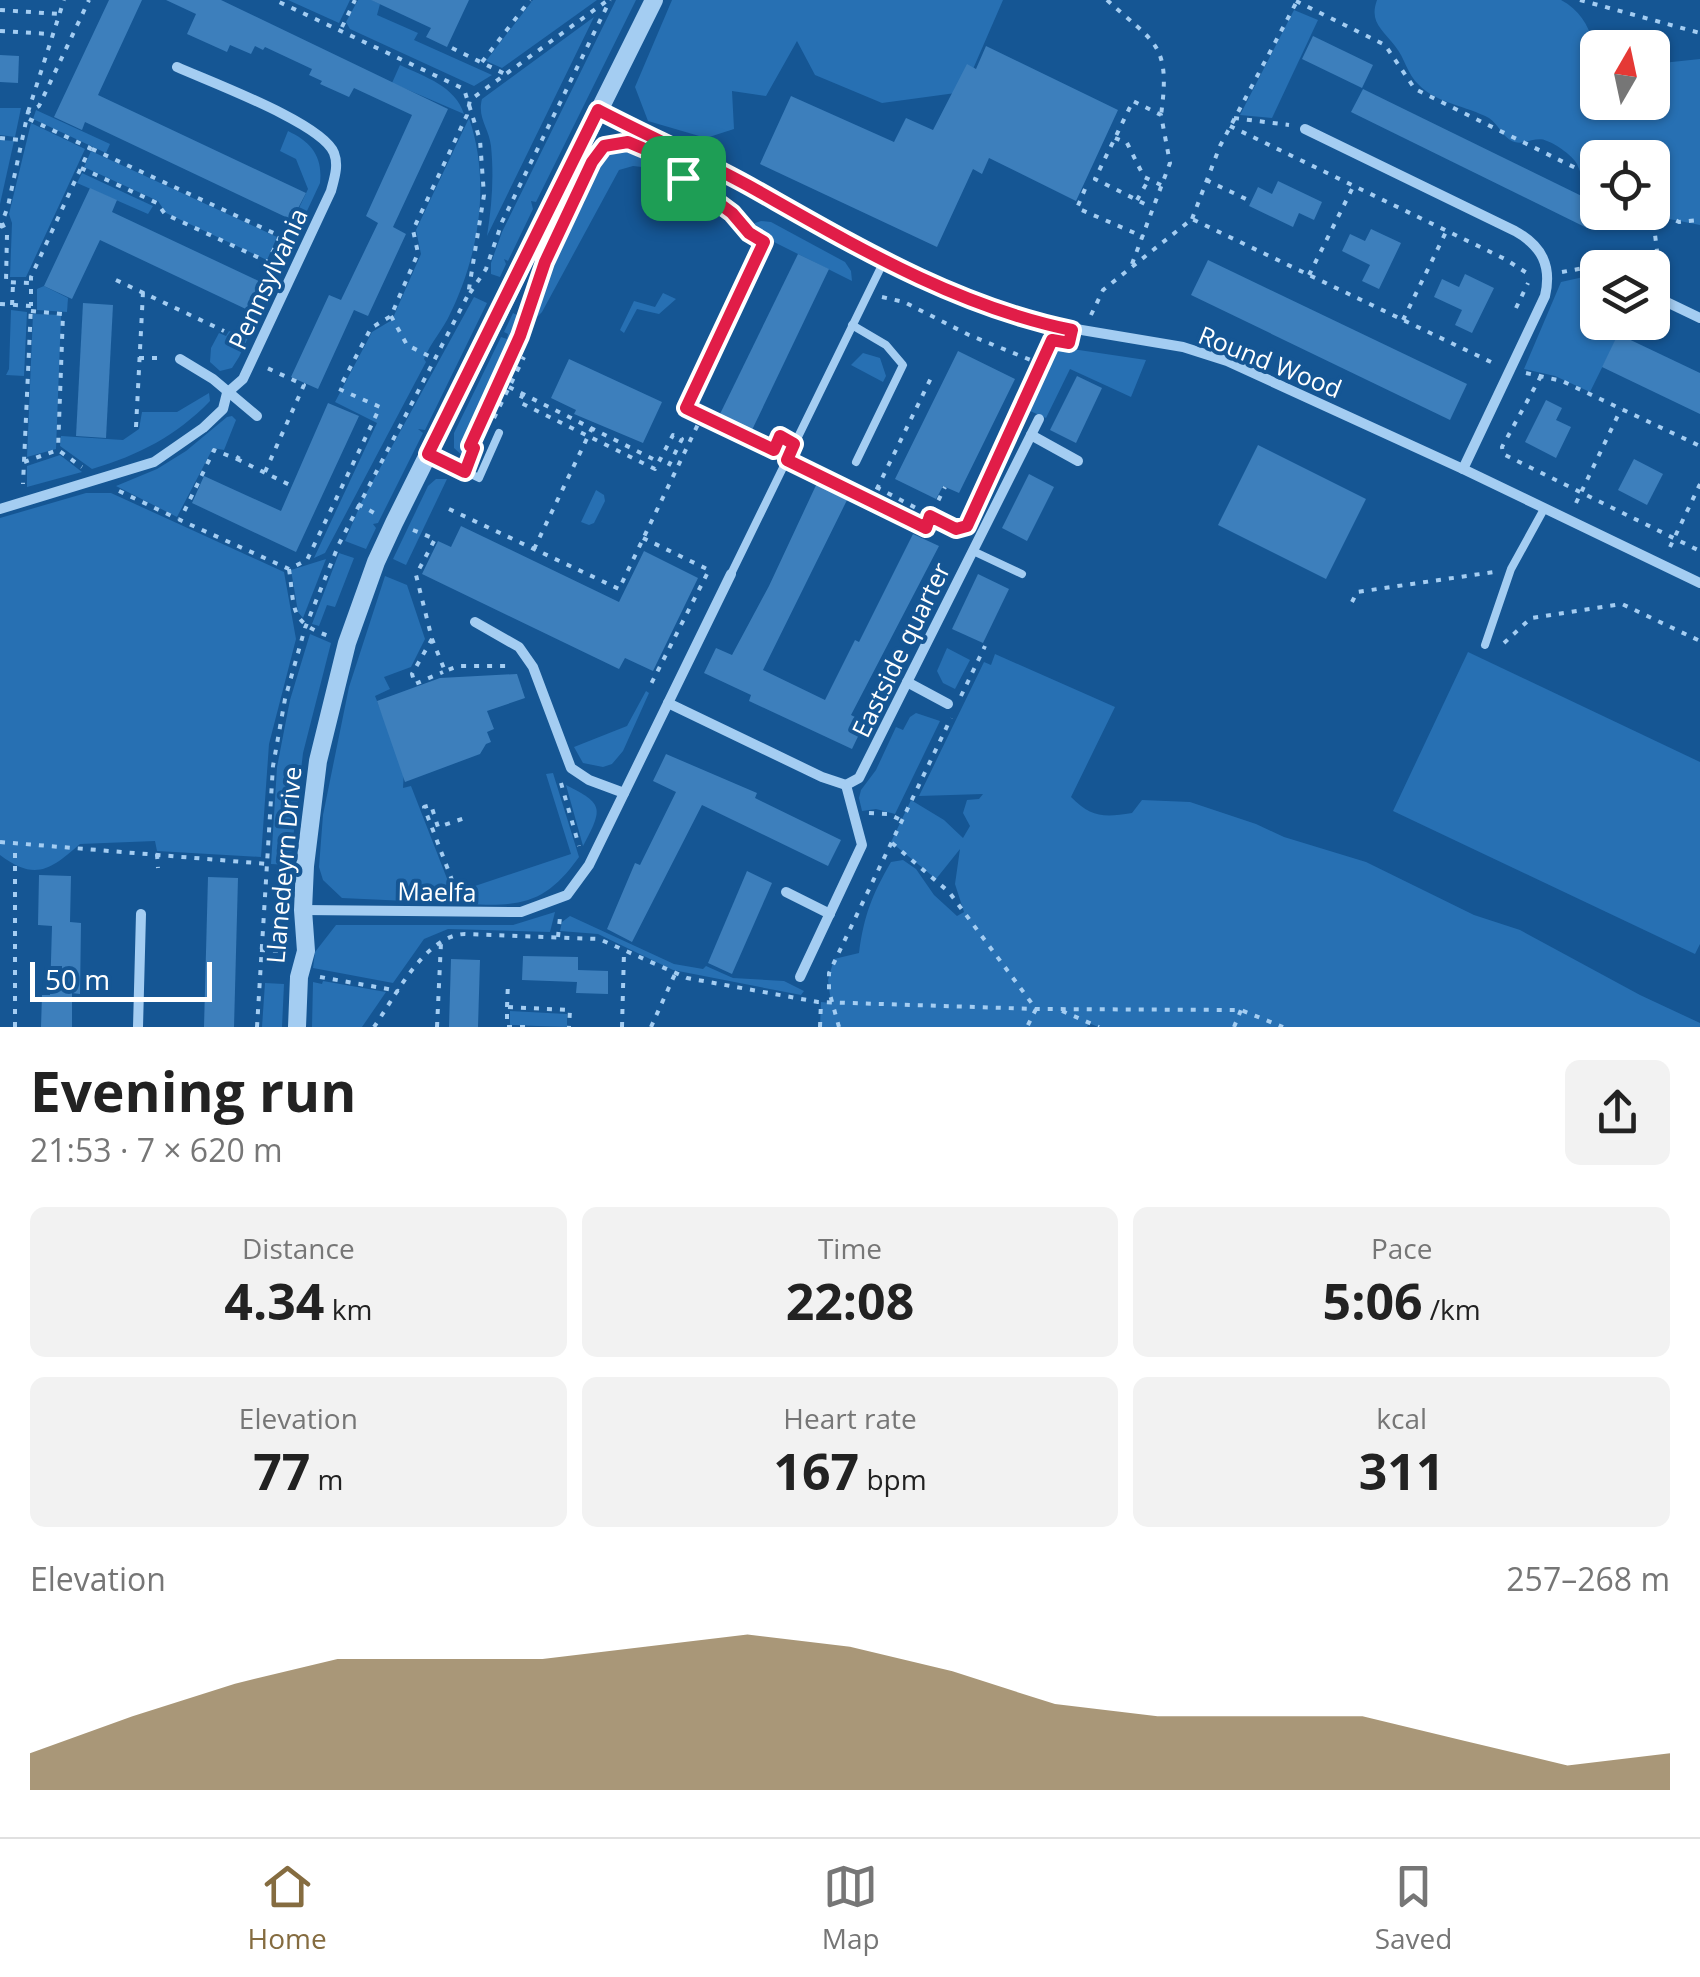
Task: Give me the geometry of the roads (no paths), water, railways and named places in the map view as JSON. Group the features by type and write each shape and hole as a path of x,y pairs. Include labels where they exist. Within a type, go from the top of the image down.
{"street":[{"name":"Llanedeyrn Drive","path":"298,1027 315,778 335,684 376,562 654,0"},
{"name":"Pennsylvania","path":"0,509 154,462 223,409 226,392 243,379 331,191 335,154 315,130 177,66"},
{"name":"Round Wood","path":"598,110 884,261 1000,313 1205,353 1463,469 1700,583"},
{"path":"1305,129 1526,237 1544,257 1548,275 1545,296 1463,469"},
{"path":"1670,304 1700,318"},
{"path":"180,359 213,379 257,416"},
{"name":"Eastside quarter","path":"846,785 859,778 1039,419"},
{"path":"1031,435 1078,461"},
{"path":"475,622 519,647 533,667 568,764 580,776 624,793 731,574"},
{"path":"907,682 953,707"},
{"path":"668,703 822,778 846,785 862,845 800,977"},
{"name":"Maelfa","path":"303,910 522,912 567,895 589,865 624,793"},
{"path":"786,892 830,914"},
{"path":"138,1027 140,914"}],"lane":[{"path":"731,574 884,261"},
{"path":"852,325 886,345 903,364 856,462"},
{"path":"428,454 479,478 499,433"},
{"path":"1484,645 1511,569 1544,509"},
{"path":"972,550 1022,574"}]}
